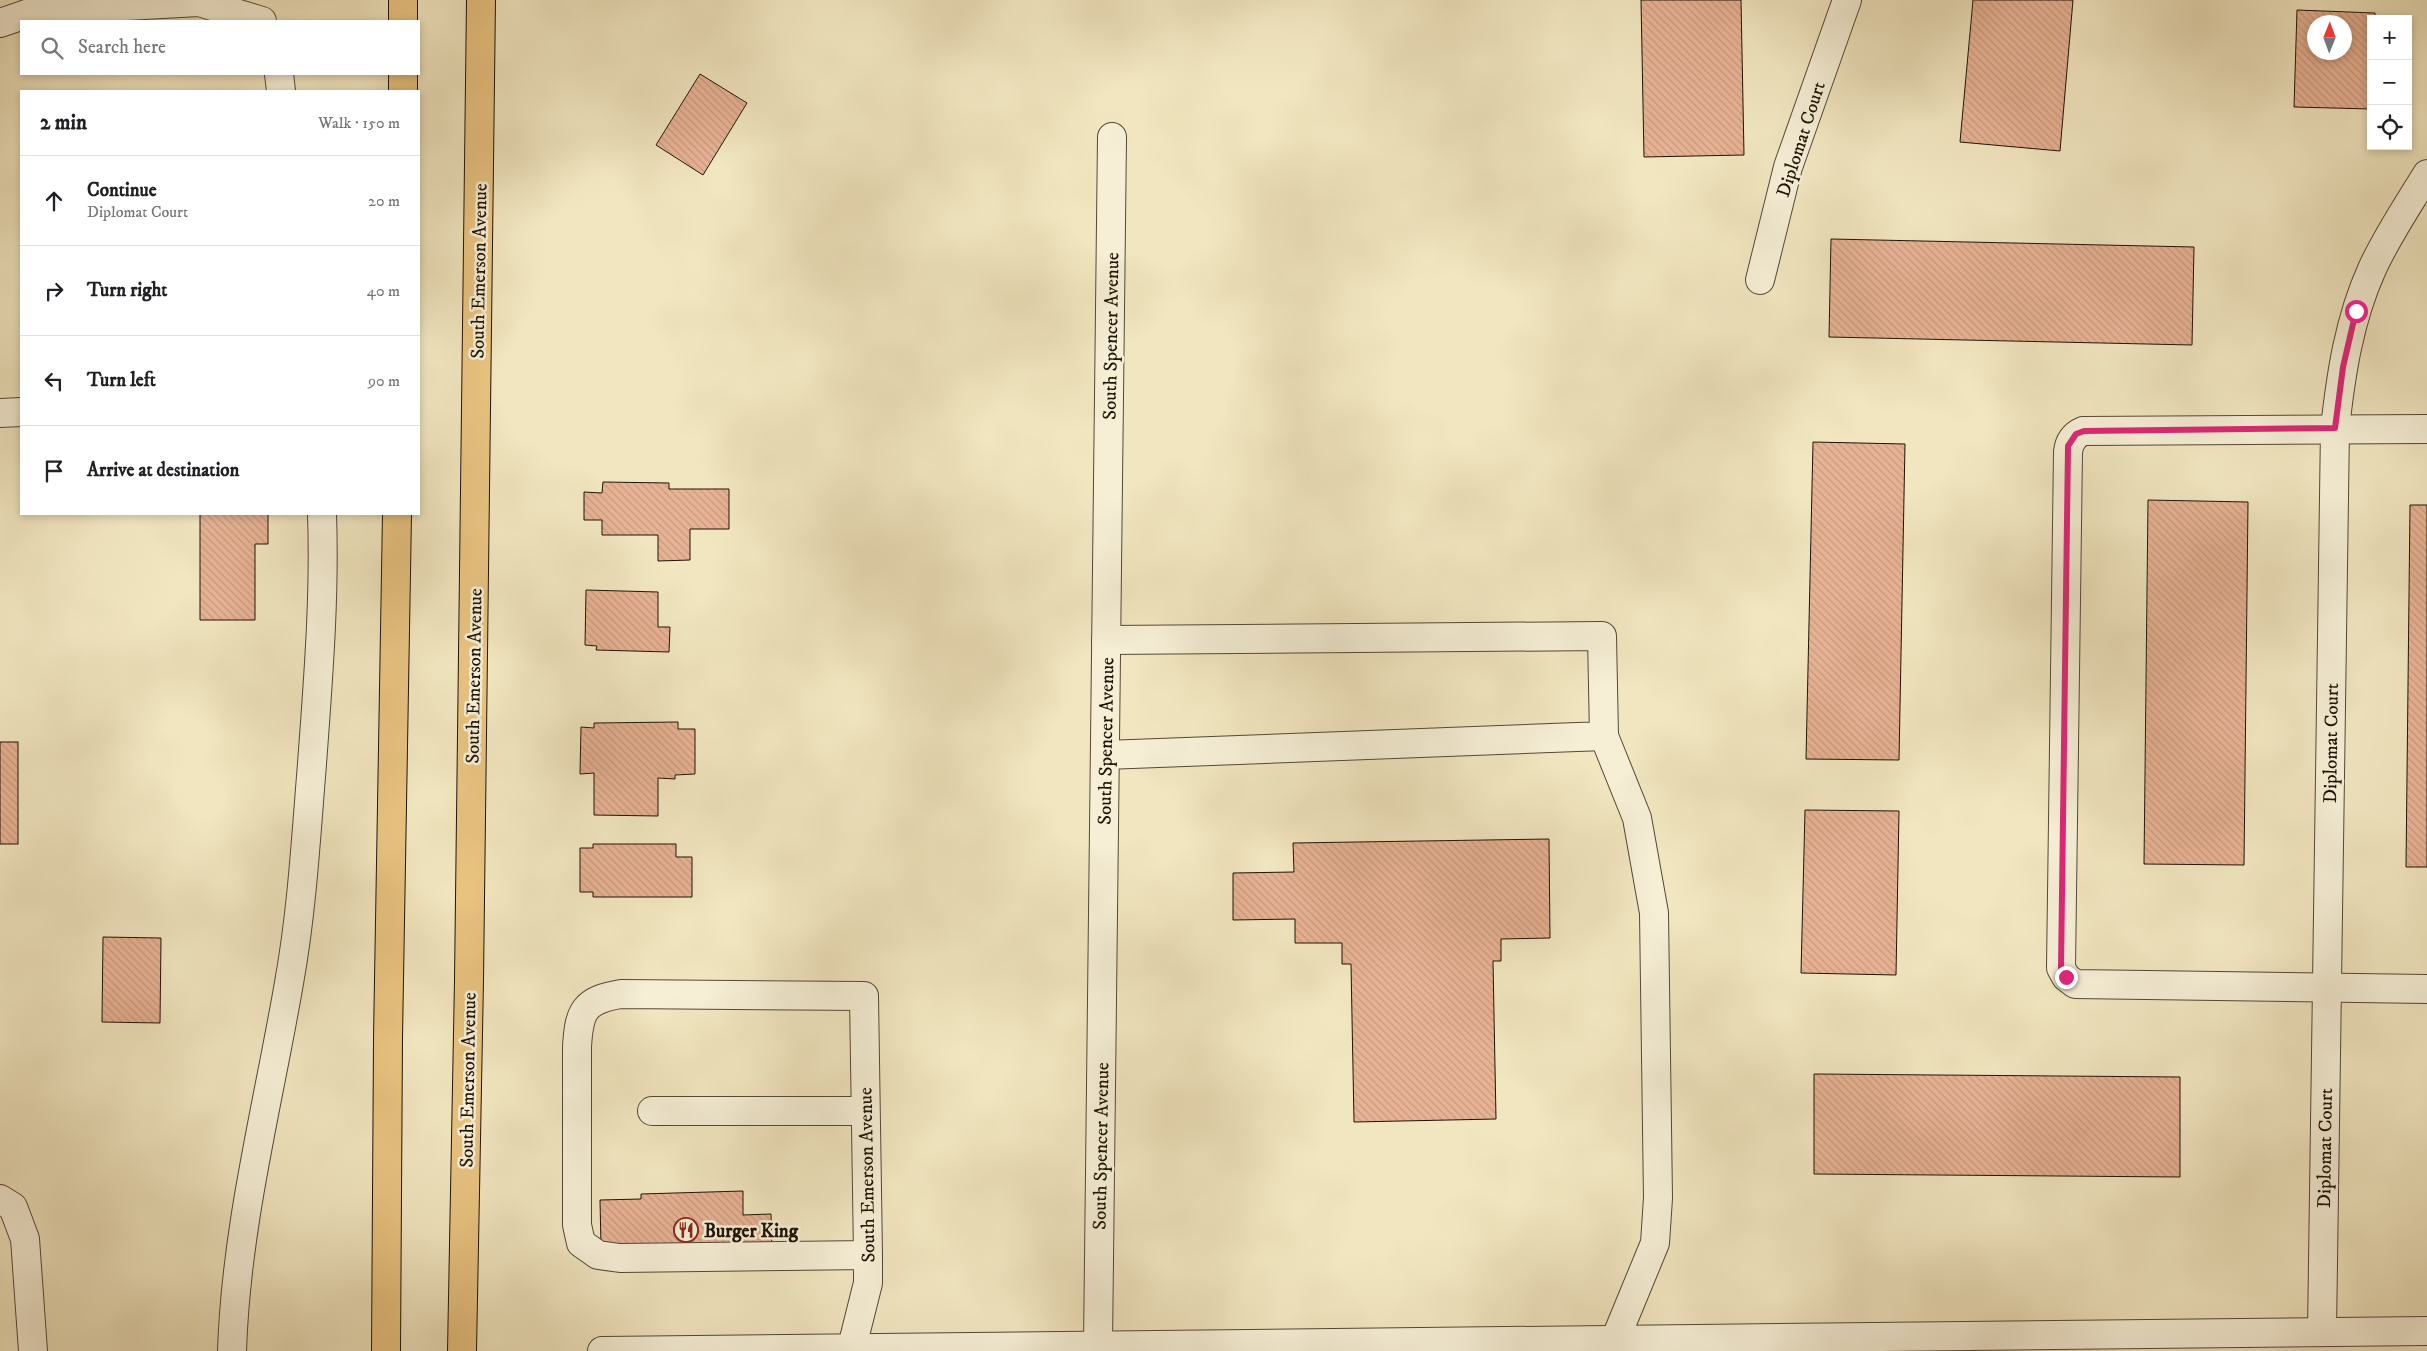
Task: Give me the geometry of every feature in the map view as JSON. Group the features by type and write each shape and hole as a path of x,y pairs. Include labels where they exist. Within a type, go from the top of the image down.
{"main road":[{"path":"403,0 403,20"},
{"name":"South Emerson Avenue","path":"462,1351 469,990 481,0"},
{"path":"403,75 403,90"},
{"path":"386,1351 397,515"}],"street":[{"name":"Diplomat Court","path":"1760,280 1788,166 1847,0"},
{"path":"0,23 35,11 199,2 259,20"},
{"path":"279,75 281,90"},
{"name":"South Spencer Avenue","path":"1098,1345 1112,137"},
{"name":"Diplomat Court","path":"2322,1332 2335,428 2349,336 2364,286 2393,231 2427,174"},
{"path":"0,412 20,412"},
{"path":"2427,429 2335,428 2084,431 2076,434 2068,452 2061,968 2066,977 2075,984 2427,989"},
{"path":"232,1351 239,1255 259,1132 290,981 300,907 319,664 322,515"},
{"path":"1106,640 1602,636 1604,736 1637,818 1654,913 1658,1198 1655,1243 1616,1340"},
{"path":"1105,754 1604,736"},
{"name":"South Emerson Avenue","path":"851,1350 868,1283 868,1255 865,1111 864,996 621,994 602,997 585,1007 578,1023 577,1047 577,1225 581,1243 598,1255 620,1258 868,1255"},
{"path":"652,1111 865,1111"},
{"path":"0,1199 13,1207 25,1239 33,1351"},
{"path":"602,1351 981,1349 1098,1345 1616,1340 2075,1343 2322,1332 2427,1331"}],"building":[{"path":"1641,0 1741,0 1744,155 1644,157"},
{"path":"1973,0 2073,0 2060,151 1960,142"},
{"path":"2297,10 2375,13 2375,15 2367,15 2367,109 2294,107"},
{"path":"700,74 747,103 703,175 656,145"},
{"path":"1831,239 2194,247 2192,345 1829,337"},
{"path":"1813,442 1905,444 1899,760 1806,759"},
{"path":"603,482 669,483 669,489 729,489 729,529 690,529 690,560 658,561 658,535 602,535 602,520 584,520 584,492 602,493"},
{"path":"2148,500 2248,502 2244,865 2144,864"},
{"path":"2410,505 2427,505 2427,867 2406,867"},
{"path":"200,515 268,515 268,544 255,544 255,620 200,620"},
{"path":"586,590 658,592 658,627 670,627 669,652 596,650 597,646 585,645"},
{"path":"678,722 678,729 695,729 695,774 675,775 675,779 658,778 658,816 594,815 594,773 580,774 581,727 594,728 594,723"},
{"path":"0,742 18,742 18,844 0,844"},
{"path":"1805,810 1899,811 1896,975 1801,973"},
{"path":"1549,839 1550,938 1501,939 1501,961 1493,961 1496,1119 1354,1122 1351,964 1342,964 1342,943 1295,943 1295,919 1233,920 1233,873 1294,872 1293,843"},
{"path":"593,844 676,844 676,857 692,857 692,897 593,897 593,892 580,892 580,848 593,848"},
{"path":"103,937 161,938 160,1023 102,1022"},
{"path":"1814,1074 2180,1077 2180,1177 1814,1174"},
{"name":"Burger King","path":"743,1191 743,1215 771,1214 772,1249 601,1246 600,1200 641,1199 641,1194"}],"place":[{"name":"Burger King","path":"686,1230"}],"route":[{"path":"2066,977 2061,968 2068,446 2076,434 2084,431 2335,428 2343,367 2356,311"}]}
